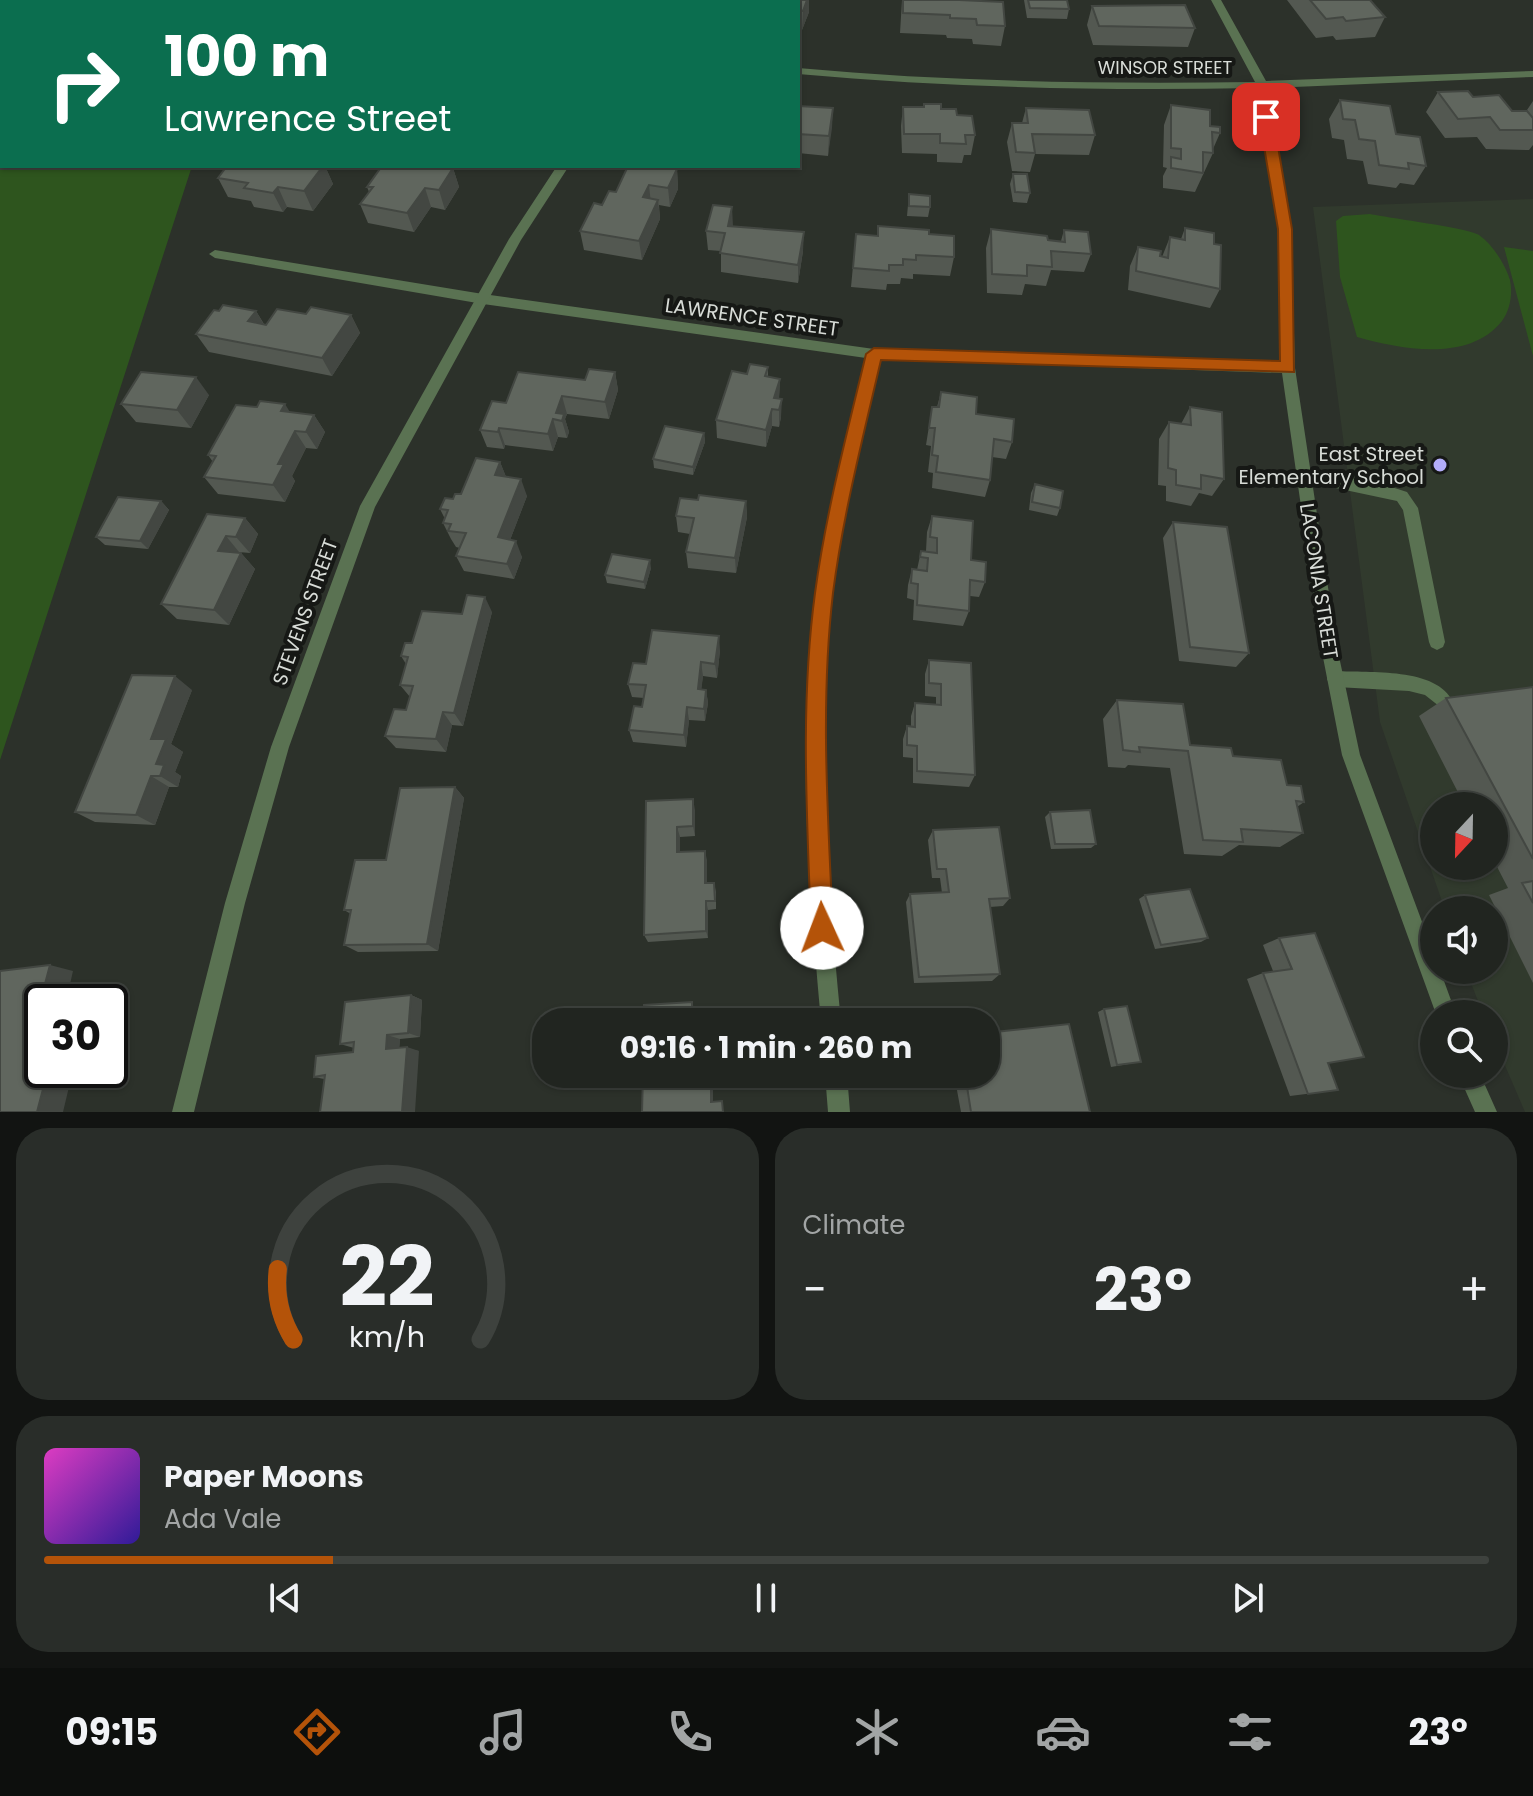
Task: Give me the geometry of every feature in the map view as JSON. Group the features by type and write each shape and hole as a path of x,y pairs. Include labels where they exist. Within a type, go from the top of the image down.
{"street":[{"name":"LACONIA STREET","path":"1216,0 1262,85 1285,229 1288,368 1336,679 1351,755 1441,1000"},
{"name":"WINSOR STREET","path":"800,71 871,79 1060,86 1262,85 1533,74"},
{"name":"STEVENS STREET","path":"183,1112 239,889 280,747 322,624 368,506 515,239 562,168"},
{"name":"LAWRENCE STREET","path":"215,254 483,299 874,354 1288,368"},
{"path":"830,1008 822,928 815,726 824,593 846,473 874,354"},
{"path":"1303,476 1402,496 1410,508 1437,642"},
{"path":"1336,679 1409,683 1430,689 1444,702"},
{"path":"837,1088 839,1112"},
{"path":"1475,1088 1486,1112"}],"shaded area":[{"name":"East Street Elementary School","path":"1533,199 1533,1112 1525,1112 1508,1073 1508,1000 1478,1000 1471,984 1508,984 1508,896 1440,896 1435,880 1508,880 1508,792 1420,792 1420,838 1380,722 1313,207"}],"green space":[{"path":"0,168 191,168 0,760"},
{"path":"1370,214 1460,229 1484,239 1498,255 1510,280 1510,302 1502,321 1488,334 1453,348 1413,348 1357,337 1340,277 1336,221 1343,216"},
{"path":"1504,247 1533,251 1533,356"}],"building":[{"path":"800,0 807,0 803,11 800,10"},
{"path":"903,0 1003,2 1005,26 977,25 976,19 950,18 950,15 903,13"},
{"path":"1028,0 1067,0 1069,9 1030,8"},
{"path":"1310,0 1370,0 1385,17 1346,21 1343,17 1326,19"},
{"path":"1185,5 1195,28 1099,26 1092,6"},
{"path":"1468,91 1473,97 1499,95 1512,111 1527,111 1533,118 1533,130 1500,130 1490,117 1458,119 1438,92"},
{"path":"1340,100 1390,106 1396,134 1420,137 1426,166 1408,163 1409,169 1379,165 1375,141 1359,139 1355,120 1343,119"},
{"path":"924,104 941,104 941,109 956,109 957,115 972,116 975,135 965,135 966,144 940,143 940,134 904,134 903,107 924,107"},
{"path":"1171,105 1210,110 1210,126 1220,127 1220,133 1212,132 1213,153 1203,152 1203,173 1171,168 1171,157 1181,159 1181,149 1171,148"},
{"path":"800,106 833,108 829,136 800,134"},
{"path":"1026,108 1089,110 1095,135 1032,134 1035,153 1016,152 1012,123 1028,123"},
{"path":"226,168 321,168 304,191 278,187 273,193 244,188 248,183 218,178"},
{"path":"381,168 453,168 439,190 425,188 407,213 360,204 373,187 367,187"},
{"path":"627,168 677,169 668,188 649,185 643,197 658,200 639,241 580,231 594,203 602,205 609,191 616,192"},
{"path":"1013,174 1027,174 1030,193 1015,192"},
{"path":"909,194 930,196 930,207 909,206"},
{"path":"713,205 732,207 728,226 804,232 798,265 720,253 725,233 706,231"},
{"path":"878,226 929,230 929,234 954,236 954,257 916,255 916,260 903,259 903,265 889,265 889,271 853,268 856,234 878,236"},
{"path":"1185,228 1214,233 1214,244 1221,245 1220,289 1136,271 1138,247 1161,251 1160,256 1168,258 1170,237 1185,240"},
{"path":"991,229 1047,236 1048,240 1065,242 1064,230 1088,232 1091,254 1051,251 1052,267 1027,265 1027,276 992,274"},
{"path":"223,305 256,311 248,321 266,325 277,309 306,314 311,307 351,315 322,358 196,334 214,310 219,311"},
{"path":"750,364 768,367 765,376 780,379 774,398 782,399 779,410 772,409 766,430 716,420 732,371 747,374"},
{"path":"589,369 615,372 605,402 562,396 556,413 564,414 562,421 553,419 548,434 499,428 498,432 480,430 492,401 506,403 518,372 585,380"},
{"path":"141,372 196,377 177,410 121,404"},
{"path":"941,392 977,397 976,414 1014,419 1012,442 994,439 990,480 936,472 938,456 932,455 935,428 929,428 932,407 939,407"},
{"path":"260,401 285,404 281,411 314,415 306,432 295,431 278,464 284,464 273,485 204,477 216,456 208,455 236,405 257,407"},
{"path":"1190,407 1222,412 1224,479 1201,475 1201,489 1176,485 1176,470 1168,468 1169,422 1191,425"},
{"path":"665,426 704,433 693,467 653,459"},
{"path":"476,458 500,462 495,475 521,479 498,537 516,541 507,564 456,556 466,533 448,531 451,524 443,523 448,510 440,509 445,498 453,499 455,494 461,494"},
{"path":"1035,484 1063,491 1060,508 1032,502"},
{"path":"699,495 746,501 735,558 686,552 694,518 676,516 680,498 698,500"},
{"path":"118,497 161,501 140,541 96,537"},
{"path":"207,514 245,518 236,537 226,536 218,551 241,553 214,610 161,604"},
{"path":"932,516 973,521 971,560 986,562 985,582 970,580 969,611 917,605 918,584 911,583 912,569 927,571 928,558 920,557 921,551 937,553 937,538 930,537"},
{"path":"1173,522 1227,527 1249,653 1190,647"},
{"path":"612,554 650,560 644,582 605,575"},
{"path":"467,595 485,597 454,713 443,712 436,739 385,736 394,709 406,710 413,686 400,685 408,657 401,656 405,643 412,643 422,611 462,614"},
{"path":"652,630 719,636 715,664 701,662 698,689 706,690 704,709 687,707 684,735 629,730 634,706 642,707 646,685 628,684 633,663 646,664"},
{"path":"929,660 971,663 975,775 917,771 917,746 907,745 907,726 915,727 915,703 941,705 941,684 929,683"},
{"path":"132,675 175,676 151,739 166,739 156,764 164,765 160,776 151,776 136,815 75,812"},
{"path":"1533,687 1533,859 1508,813 1508,792 1497,792 1446,698"},
{"path":"1117,700 1183,704 1190,745 1231,748 1233,756 1281,760 1287,785 1301,786 1304,802 1296,801 1303,833 1241,829 1243,842 1203,840 1188,751 1139,747 1140,752 1123,750"},
{"path":"455,787 427,944 344,945 351,910 344,910 355,860 386,860 400,788"},
{"path":"693,799 693,826 677,827 677,852 705,851 705,883 714,883 715,901 706,901 706,931 644,935 646,801"},
{"path":"1090,810 1096,844 1055,844 1050,812"},
{"path":"999,827 1010,898 989,899 1000,974 919,977 910,894 949,892 946,869 937,869 933,830"},
{"path":"1533,881 1533,903 1522,883"},
{"path":"1190,889 1208,938 1161,945 1145,895"},
{"path":"1315,933 1364,1057 1328,1063 1338,1090 1308,1094 1263,973 1292,969 1279,938"},
{"path":"50,965 45,984 24,984 24,1088 43,1088 37,1112 0,1112 0,971"},
{"path":"411,995 408,1033 387,1035 386,1049 407,1047 402,1112 320,1112 325,1075 314,1077 316,1056 353,1052 354,1042 340,1044 345,1002"},
{"path":"692,1002 692,1008 644,1008 644,1005"},
{"path":"1127,1006 1141,1062 1117,1065 1104,1009"},
{"path":"1069,1024 1090,1112 971,1112 967,1088 1000,1088 1000,1031"},
{"path":"643,1088 711,1088 711,1102 722,1101 723,1112 642,1112"}],"place":[{"name":"East Street Elementary School","path":"1440,465"}],"route":[{"path":"822,928 815,726 824,593 846,473 874,354 1288,368 1285,229 1266,117"}]}
